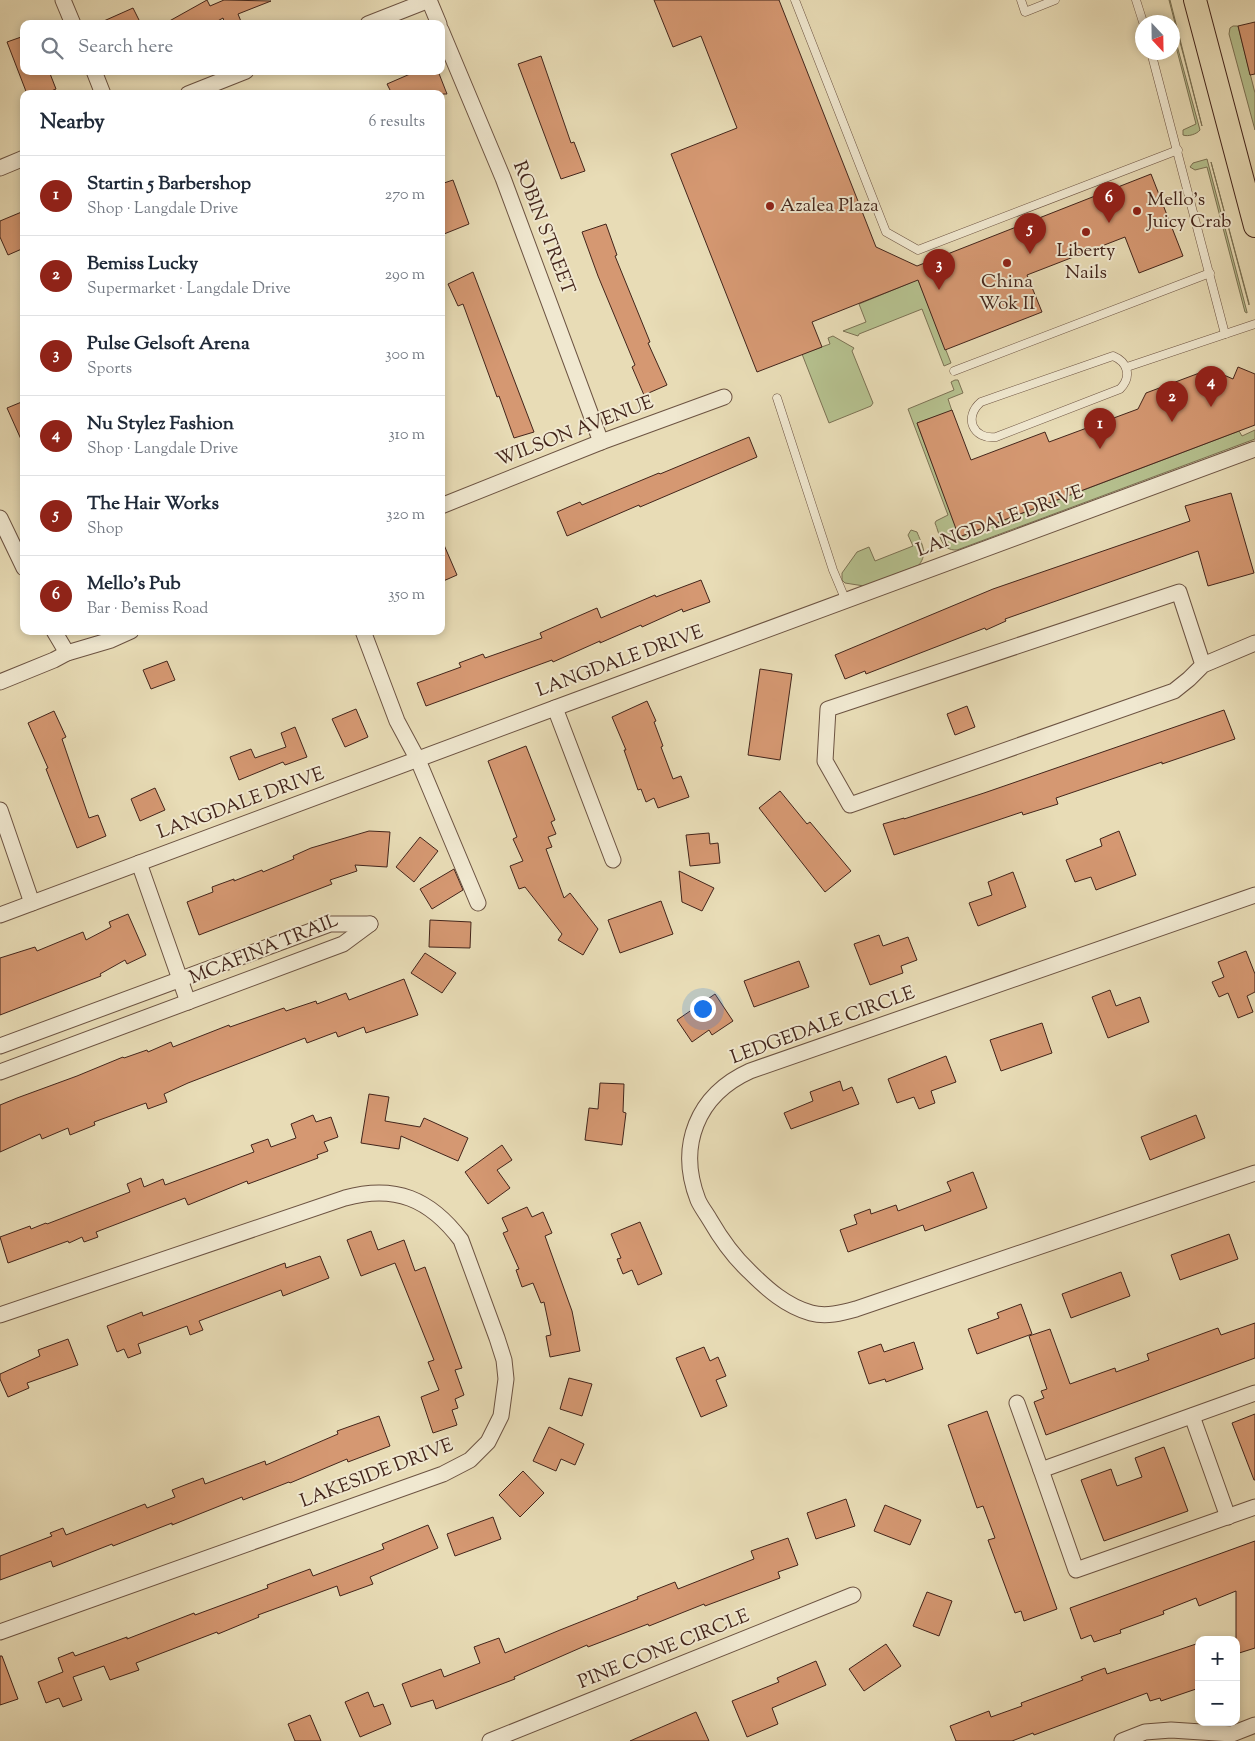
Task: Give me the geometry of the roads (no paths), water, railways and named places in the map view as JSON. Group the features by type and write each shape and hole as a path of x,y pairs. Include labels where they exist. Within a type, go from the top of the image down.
{"main road":[{"path":"1196,0 1255,226"}],"street":[{"path":"63,0 72,20"},
{"path":"378,20 429,0 437,20"},
{"name":"ROBIN STREET","path":"445,40 503,178 601,442"},
{"path":"96,75 101,90"},
{"path":"198,90 236,75"},
{"path":"0,168 20,160"},
{"name":"WILSON AVENUE","path":"445,504 601,442 724,397"},
{"name":"LANGDALE DRIVE","path":"0,915 1255,449"},
{"path":"0,518 20,560"},
{"path":"1202,665 1179,592 828,709 825,761 850,806 1174,691 1202,665 1255,643"},
{"path":"56,635 67,653"},
{"path":"0,682 67,653 122,635"},
{"path":"365,635 398,721 418,760 478,903"},
{"path":"555,708 613,860"},
{"path":"0,810 32,903"},
{"path":"139,863 188,1002"},
{"name":"LEDGEDALE CIRCLE","path":"1255,895 744,1074 722,1087 710,1099 697,1123 690,1148 690,1166 699,1202 736,1259 770,1292 793,1306 812,1313 824,1314 842,1313 856,1309 1255,1173"},
{"name":"MCAFINA TRAIL","path":"0,1046 330,924 370,924 343,944 0,1072"},
{"path":"268,947 277,969"},
{"path":"108,1006 116,1029"},
{"name":"LAKESIDE DRIVE","path":"0,1314 345,1198 365,1192 398,1194 443,1218 461,1240 497,1338 504,1360 506,1379 501,1416 488,1442 470,1460 443,1474 0,1632"},
{"path":"1041,1470 1255,1393"},
{"path":"1017,1404 1076,1570 1255,1507"},
{"path":"1192,1416 1228,1517"},
{"name":"PINE CONE CIRCLE","path":"494,1740 853,1595"},
{"path":"1122,1741 1145,1732 1171,1730 1232,1738 1255,1725"}],"lane":[{"path":"795,0 886,232 918,250 1178,150"},
{"path":"1020,0 1025,12 1055,0"},
{"path":"1136,0 1140,15"},
{"path":"1153,60 1225,334"},
{"path":"954,371 1210,273"},
{"path":"1127,367 1255,324"},
{"path":"1113,356 1127,367 1128,379 1120,389 996,437 984,436 974,429 972,423 973,411 982,402 1113,356"},
{"path":"777,398 833,570 846,601"}],"place":[{"name":"Azalea Plaza","path":"770,206"},
{"name":"Mello's Juicy Crab","path":"1137,211"},
{"name":"Mello's Pub","path":"1109,223"},
{"name":"Liberty Nails","path":"1086,232"},
{"name":"The Hair Works","path":"1030,254"},
{"name":"China Wok II","path":"1007,263"},
{"name":"Pulse Gelsoft Arena","path":"939,290"},
{"name":"Nu Stylez Fashion","path":"1211,407"},
{"name":"Bemiss Lucky","path":"1172,422"},
{"name":"Startin 5 Barbershop","path":"1100,449"}]}
